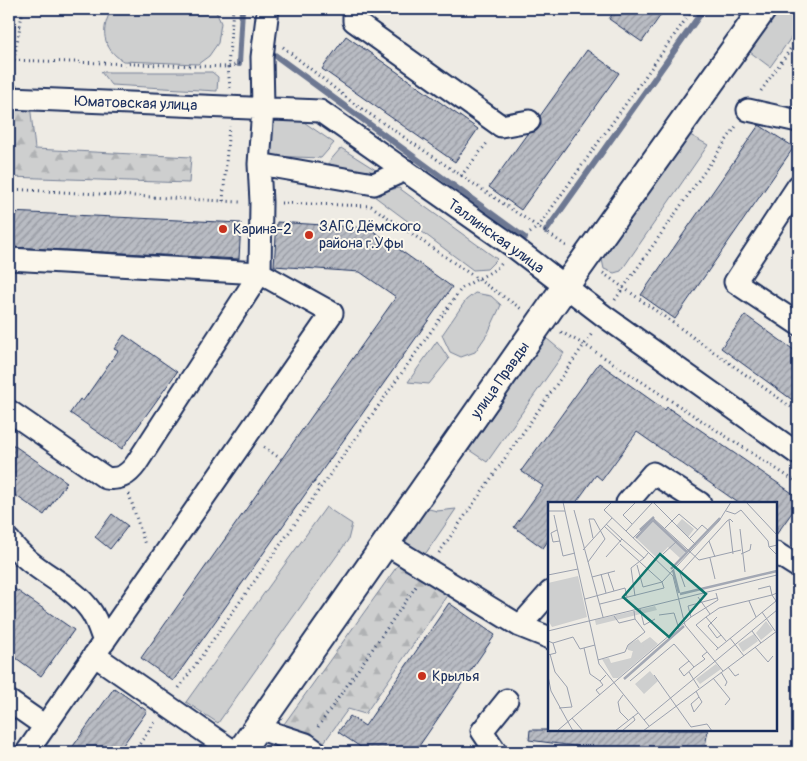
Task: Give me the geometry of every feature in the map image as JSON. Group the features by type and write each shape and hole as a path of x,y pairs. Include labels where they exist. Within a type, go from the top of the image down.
{"main road":[{"name":"улица Правды","path":"240,752 540,322 763,9"}],"street":[{"path":"9,411 106,478 122,477 129,473 136,464 260,273 261,202 259,164 263,108 262,57 268,9"},
{"path":"354,9 354,21 501,126 529,121"},
{"name":"Юматовская улица","path":"9,98 263,108"},
{"name":"Таллинская улица","path":"263,108 320,111 514,247 565,287 798,454"},
{"path":"748,110 798,121"},
{"path":"259,164 374,184 405,170"},
{"path":"798,186 735,282 798,324"},
{"path":"9,259 260,273 332,313 27,752"},
{"path":"629,502 653,473 697,502"},
{"path":"9,540 30,564 84,603 94,616 99,648 167,705 234,752"},
{"path":"386,544 520,626 548,637"},
{"path":"777,554 798,567"},
{"path":"520,626 548,594"},
{"path":"496,752 482,731 507,700"},
{"path":"9,701 45,726"},
{"path":"257,728 312,748"}],"path":[{"path":"14,60 23,9"},
{"path":"223,201 231,107 228,67 233,9"},
{"path":"134,752 322,489 461,289 476,278 498,269 514,247 539,226 694,9"},
{"path":"9,26 21,26"},
{"path":"9,60 228,67 262,57 284,47 353,103 539,226 798,412"},
{"path":"461,176 501,126"},
{"path":"9,189 223,201 371,206 540,322 585,344 798,483"},
{"path":"122,477 141,526 150,575"},
{"path":"314,482 322,489"},
{"path":"312,748 428,569"}],"green space":[{"path":"112,9 215,9 221,23 218,43 209,56 198,64 123,61 111,50 105,38 106,24"},
{"path":"780,9 798,9 798,28 770,67 750,52"},
{"path":"101,72 212,72 218,77 217,91 111,85"},
{"path":"9,104 30,104 35,149 191,157 189,183 9,177"},
{"path":"284,117 298,118 334,143 321,158 270,156 267,125"},
{"path":"690,135 708,145 621,271 614,273 604,269 601,255"},
{"path":"341,148 379,172 369,179 328,163"},
{"path":"399,188 497,259 487,269 473,270 370,193"},
{"path":"475,293 491,296 501,305 488,333 475,352 461,357 450,352 442,335 466,300"},
{"path":"546,338 564,353 487,462 469,450"},
{"path":"437,341 449,359 429,384 408,382"},
{"path":"326,507 352,524 348,540 218,723 186,702"},
{"path":"425,508 437,511 456,509 426,553 418,557 405,543"},
{"path":"398,565 448,594 365,714 348,709 317,752 264,752"}],"building":[{"path":"616,9 665,9 642,42 609,19"},
{"path":"346,36 478,129 455,162 322,69"},
{"path":"587,50 619,73 521,210 489,187 527,134 537,130 541,125 540,116"},
{"path":"759,125 794,147 675,319 641,295"},
{"path":"9,212 241,223 239,259 9,247"},
{"path":"277,222 369,228 452,287 173,681 141,658 396,297 360,272 274,266"},
{"path":"745,315 798,353 798,404 721,348"},
{"path":"124,335 177,372 122,449 70,413 80,399 83,401 118,351 114,349"},
{"path":"599,363 665,410 667,407 798,497 798,504 777,534 777,502 737,502 637,432 602,480 596,475 576,502 548,502 548,541 543,548 514,527 543,486 521,471"},
{"path":"9,442 67,482 44,515 9,491"},
{"path":"112,514 128,526 110,549 95,537"},
{"path":"9,585 74,630 41,676 9,653"},
{"path":"449,603 495,635 415,752 368,752 338,732 350,716 365,726"},
{"path":"114,688 147,711 118,752 69,752"},
{"path":"530,730 708,731 704,752 619,752 529,740"}],"waterway":[{"path":"239,64 242,9"},
{"path":"546,231 704,9"},
{"path":"272,53 525,238"}],"place":[{"name":"Карина-2","path":"223,229"},
{"name":"ЗАГС Дёмского района г.Уфы","path":"309,235"},
{"name":"Крылья","path":"422,676"}]}
